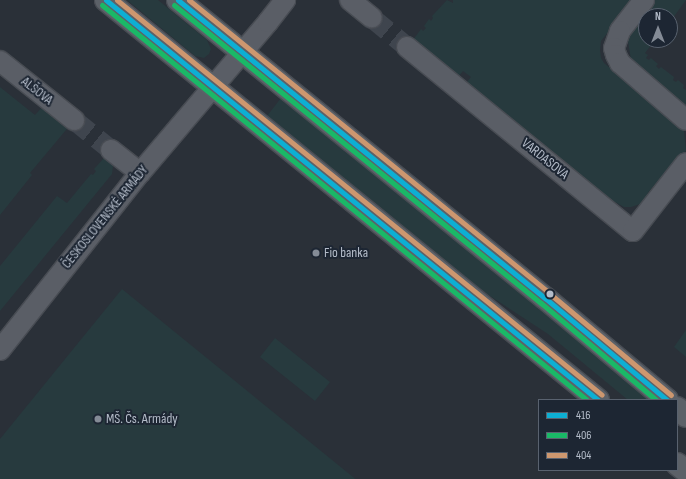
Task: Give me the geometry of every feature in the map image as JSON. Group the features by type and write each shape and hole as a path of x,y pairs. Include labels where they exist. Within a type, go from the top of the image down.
{"main road":[{"path":"106,0 597,399"},
{"path":"178,0 666,399"},
{"path":"678,409 686,416"},
{"path":"678,465 686,471"}],"street":[{"name":"ČESKOSLOVENSKÉ ARMÁDY","path":"0,350 140,173 285,0"},
{"path":"350,0 372,18"},
{"path":"644,0 620,31 614,48 616,55 620,63 686,120"},
{"name":"VARDASOVA","path":"407,47 633,231 679,186 686,163"},
{"name":"ALŠOVA","path":"0,61 74,120"},
{"path":"111,150 140,173"}],"green space":[{"path":"127,0 158,0 207,40 211,49 209,54 204,58 195,56"},
{"path":"447,0 453,3 453,0 634,0 601,41 601,58 604,63 679,125 684,131 686,150 682,158 664,179 661,177 647,194 650,197 643,203 631,207 624,207 606,197 466,83 471,77 463,71 458,77 413,40 421,29 423,31 426,28 424,26 429,19 431,21 433,18 432,16"},
{"path":"652,0 686,0 678,11 678,8 646,8"},
{"path":"638,19 638,48 649,48 645,53 648,55 646,58 649,60 651,58 658,64 656,66 659,69 661,67 674,77 673,80 676,82 678,80 684,85 683,88 686,90 686,113 631,60 628,41 631,28"},
{"path":"0,87 35,115 43,106 71,124 30,173 32,175 0,215"},
{"path":"281,98 649,399 627,399 548,334 484,292 267,116"},
{"path":"104,158 113,166 112,174 0,311 0,266 57,196 67,203 91,174 93,175 96,171 94,169"},
{"path":"122,289 355,479 0,479 0,439"},
{"path":"686,330 686,357 674,347"},
{"path":"275,338 330,382 315,401 260,357"}],"tunnel":[{"path":"372,18 407,47"},
{"path":"74,120 111,150"}],"transit line":[{"name":"416","path":"106,0 597,399"},
{"name":"404","path":"117,0 602,395"},
{"name":"416","path":"178,0 545,298 666,399"},
{"name":"404","path":"189,0 549,293 671,395"},
{"name":"406","path":"102,5 586,399"},
{"name":"406","path":"174,5 541,303 655,399"}],"place":[{"name":"Fio banka","path":"316,253"},
{"name":"MŠ. Čs. Armády","path":"98,419"}]}
